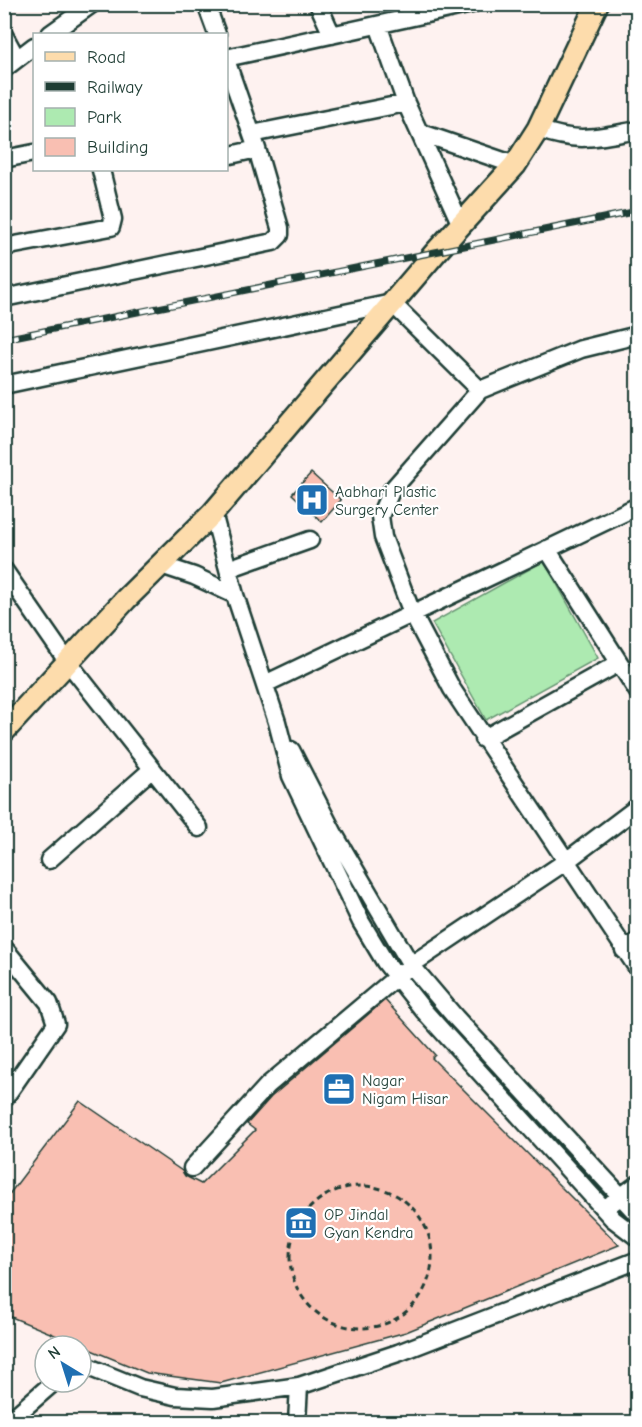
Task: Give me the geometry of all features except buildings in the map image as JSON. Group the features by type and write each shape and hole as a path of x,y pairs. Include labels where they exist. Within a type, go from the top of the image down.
{"main road":[{"path":"4,731 67,661 213,513 392,303 515,165 538,129 597,4"}],"street":[{"path":"206,4 217,33"},
{"path":"318,4 332,35"},
{"path":"228,59 472,4"},
{"path":"51,33 85,7"},
{"path":"378,25 406,103 461,225"},
{"path":"4,35 11,64 33,47"},
{"path":"4,298 273,242 280,235 255,141 231,91 228,72"},
{"path":"228,155 255,141 406,103"},
{"path":"538,129 577,140 638,130"},
{"path":"419,132 515,165"},
{"path":"4,159 33,153"},
{"path":"4,247 111,227 113,219 101,171"},
{"path":"4,385 392,303 480,390"},
{"path":"638,335 582,350 480,390 391,491 383,503 380,516 383,537 412,613 452,689 565,862 631,945 638,969"},
{"path":"265,684 638,506"},
{"path":"213,513 228,569 278,722 298,795 361,922 397,978 604,1209 638,1238"},
{"path":"228,569 310,540"},
{"path":"547,549 638,692"},
{"path":"161,565 236,594"},
{"path":"4,570 67,661 199,828"},
{"path":"483,739 619,663"},
{"path":"278,722 333,832 411,965 456,1018 638,1215"},
{"path":"49,860 151,770"},
{"path":"192,1168 268,1085 411,965 565,862 638,807"},
{"path":"4,948 49,1003 56,1024 4,1099"},
{"path":"604,1209 638,1184"},
{"path":"93,1369 140,1388 175,1396 213,1398 299,1386 398,1353 638,1260"},
{"path":"297,1422 299,1386"},
{"path":"8,1422 40,1394"}],"path":[{"path":"375,1187 403,1199 429,1234 433,1261 429,1280 412,1308 383,1325 352,1329 329,1322 307,1305 293,1280 290,1247 302,1217 315,1202 344,1188 375,1187"}],"green space":[{"path":"544,561 598,658 486,720 432,623"}],"railway":[{"path":"4,339 638,211"}],"place":[{"name":"Aabhari Plastic Surgery Center","path":"312,500"},
{"name":"Nagar Nigam Hisar","path":"339,1089"},
{"name":"OP Jindal Gyan Kendra","path":"301,1223"}]}
